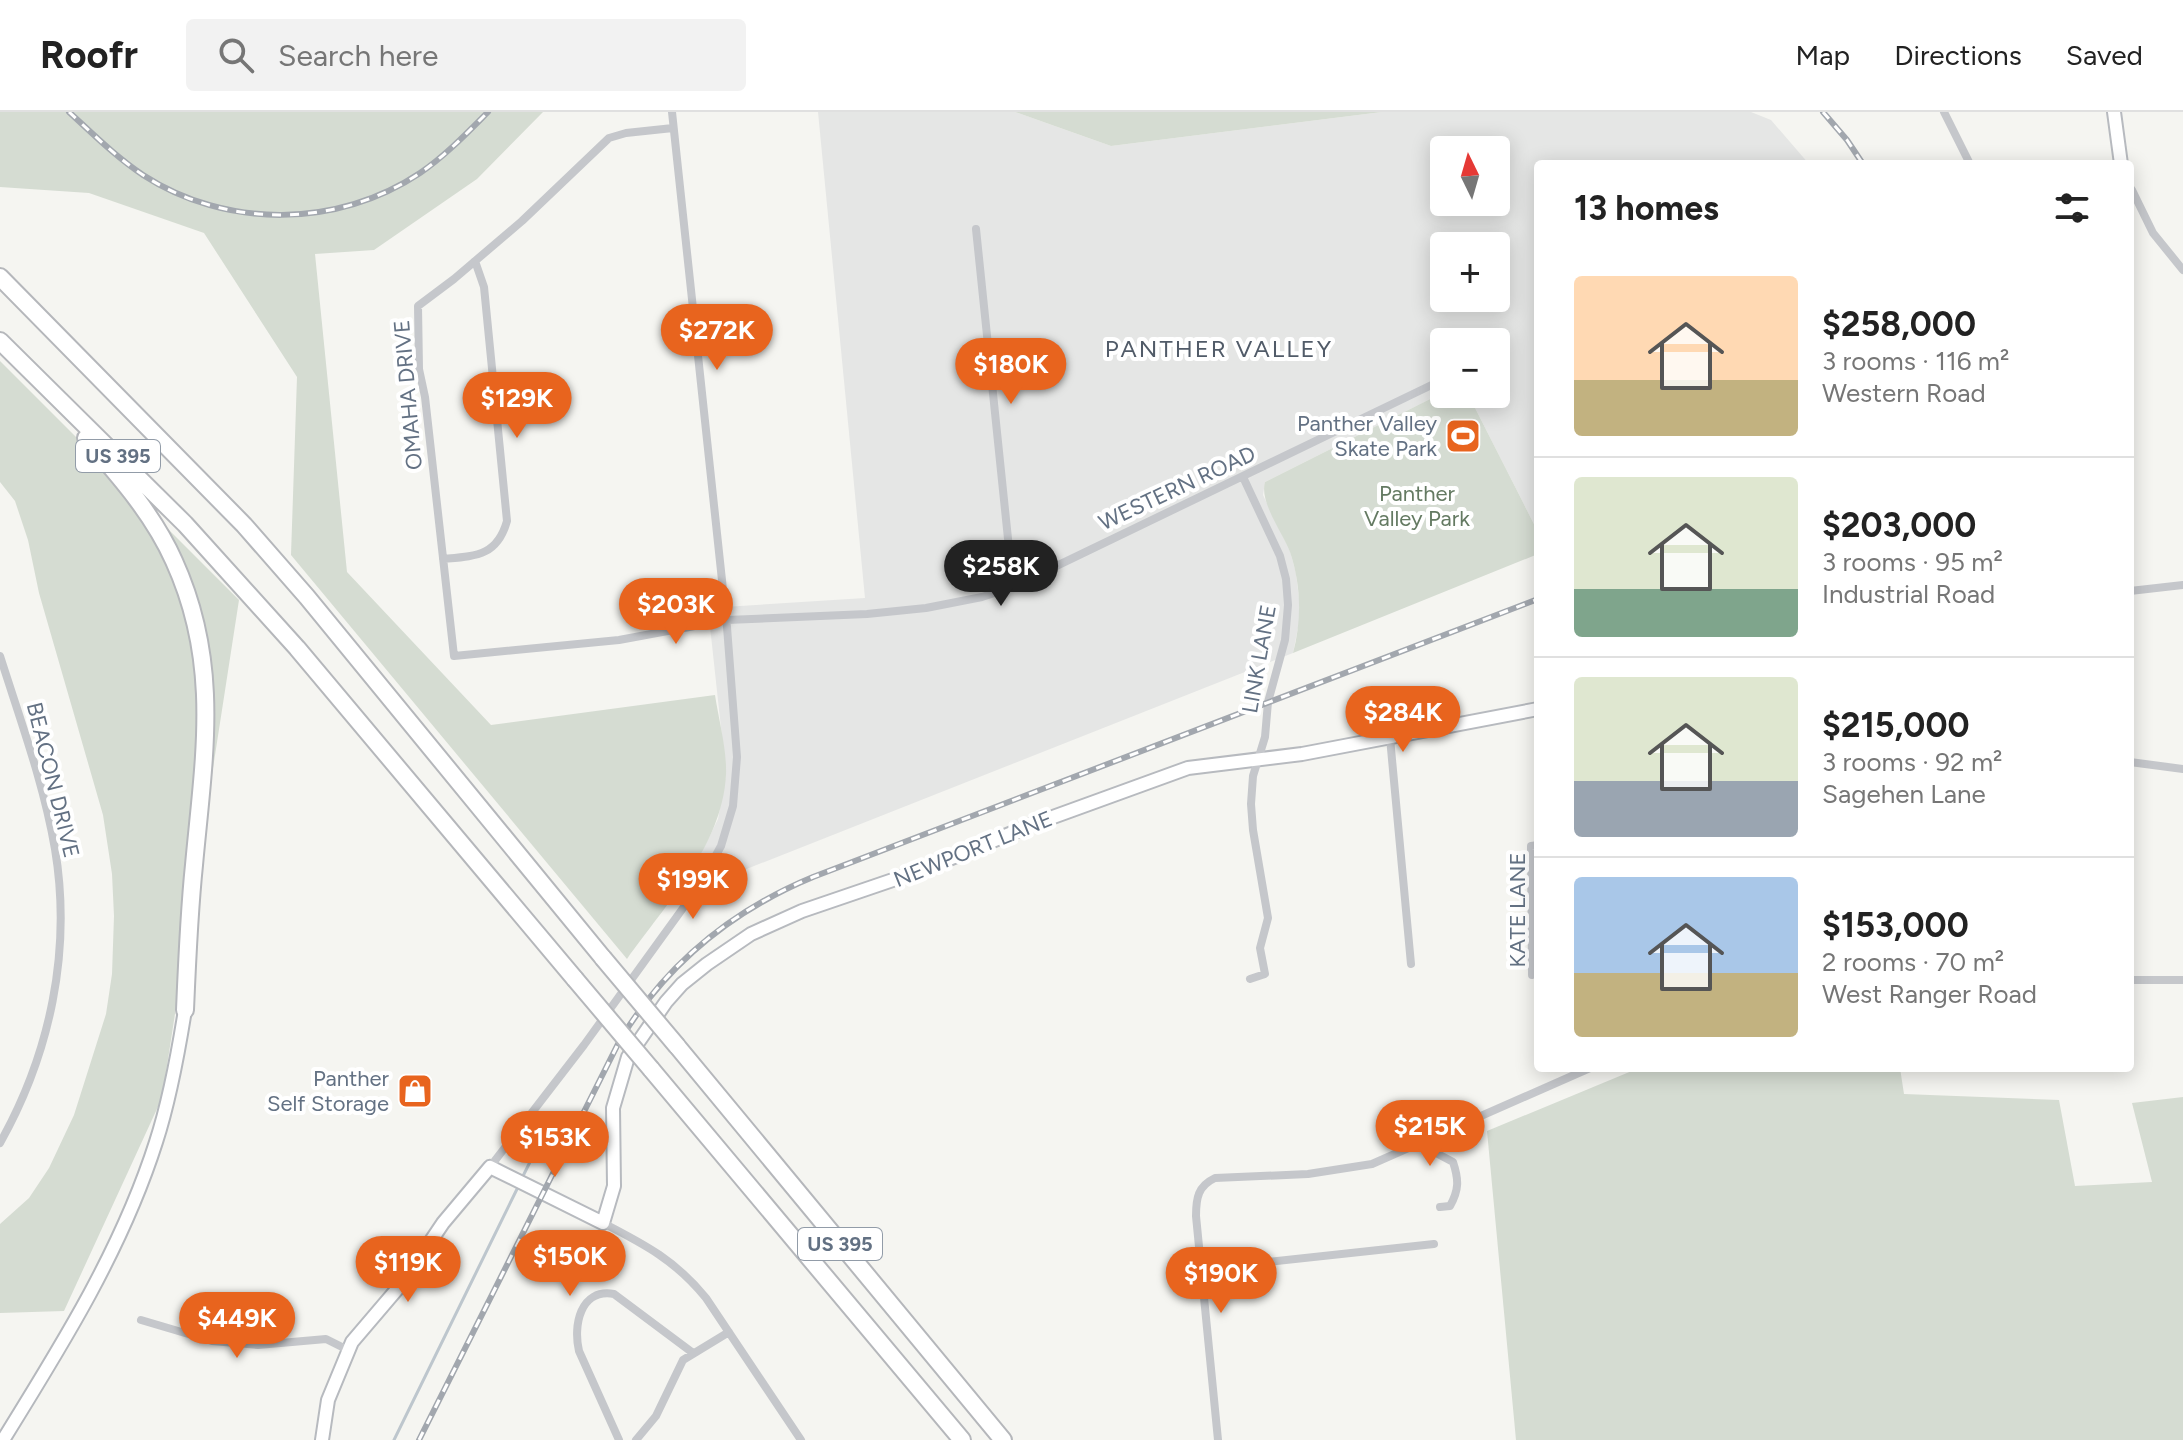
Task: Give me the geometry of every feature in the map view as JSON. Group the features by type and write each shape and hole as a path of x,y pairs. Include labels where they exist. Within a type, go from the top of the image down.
{"highway":[{"name":"US 395","path":"0,277 244,525 307,597 1003,1440"},
{"name":"US 395","path":"4,345 139,476 297,648 962,1440"},
{"path":"4,345 119,476 151,518 173,558 196,623 206,681 207,710 190,902 185,1010"}],"street":[{"path":"322,1440 328,1400 348,1350 363,1327 404,1281 443,1223 584,1045 692,895 721,846 730,820 737,775 727,620 672,112"},
{"path":"1944,112 1968,160"},
{"path":"2114,112 2120,160"},
{"name":"OMAHA DRIVE","path":"619,640 454,656 425,397 419,369 418,306 475,261 609,138 673,128"},
{"path":"2134,194 2153,233 2183,270"},
{"path":"976,229 1013,587"},
{"path":"443,559 477,556 502,538 507,521 484,287 475,261"},
{"name":"WESTERN ROAD","path":"619,640 727,620 862,614 926,608 982,597 1013,587 1430,386"},
{"name":"LINK LANE","path":"1243,477 1280,556 1288,593 1287,631 1268,702 1260,760 1253,776 1252,817 1268,918 1260,948 1265,974 1250,979"},
{"path":"2134,591 2183,585"},
{"name":"BEACON DRIVE","path":"0,656 31,752 55,849 61,908 56,990 43,1046 0,1143"},
{"name":"NEWPORT LANE","path":"603,1223 614,1186 613,1108 628,1057 666,1002 707,964 751,934 786,917 925,869 1188,768 1260,760 1534,710"},
{"path":"1390,738 1411,964"},
{"path":"2134,763 2183,769"},
{"name":"KATE LANE","path":"1534,846 1531,846 1534,974"},
{"path":"2134,980 2183,980"},
{"path":"3,1440 94,1287 131,1209 156,1141 176,1065 185,1010"},
{"path":"1218,1440 1196,1209 1203,1185 1215,1178 1308,1174 1372,1164 1581,1072"},
{"path":"1435,1137 1438,1154 1453,1162 1459,1179 1457,1193 1450,1206 1440,1207"},
{"path":"490,1167 603,1223 674,1263 706,1298 801,1440"},
{"path":"1202,1269 1434,1244"},
{"path":"619,1440 579,1351 576,1336 581,1309 604,1292 614,1294 693,1353"},
{"path":"141,1320 212,1341 258,1345 326,1339 348,1350"},
{"path":"636,1440 656,1416 683,1360 729,1332"}],"shaded area":[{"path":"818,112 1015,112 1111,146 1382,112 1751,112 1771,120 1806,160 1534,160 1534,524 1475,408 1510,408 1510,328 1430,328 1430,399 1265,482 1263,495 1290,551 1296,573 1299,623 1293,653 744,870 698,860 718,819 726,774 708,608 865,598"}],"green space":[{"path":"0,112 543,112 477,179 374,250 315,254 347,572 491,725 715,695 726,775 714,826 690,873 627,959 291,555 297,377 204,233 89,193 0,187"},
{"path":"1015,112 1382,112 1111,146"},
{"path":"0,361 239,600 162,1098 64,1311 0,1313 0,1224 29,1198 49,1168 74,1115 106,1014 112,974 112,874 103,815 39,593 28,540 15,501 0,482"},
{"name":"Panther Valley Park","path":"1430,399 1430,408 1475,408 1534,524 1534,556 1293,653 1299,615 1296,577 1290,552 1268,508 1265,482"},
{"path":"1629,1072 1901,1072 1904,1094 2059,1100 2075,1186 2152,1182 2132,1103 2183,1097 2183,1440 1516,1440 1487,1131"}],"waterway":[{"path":"522,1178 531,1160"},
{"path":"394,1440 519,1185"}],"railway":[{"path":"69,112 133,168 175,193 245,213 282,215 318,212 354,204 388,191 429,166 488,112"},
{"path":"1823,112 1860,160"},
{"path":"419,1440 620,1040 658,987 703,942 728,923 813,877 1534,601"}],"place":[{"name":"Panther Valley Skate Park","path":"1463,436"},
{"name":"Panther Self Storage","path":"415,1091"}],"district":[{"name":"PANTHER VALLEY","path":"1219,348"}]}
